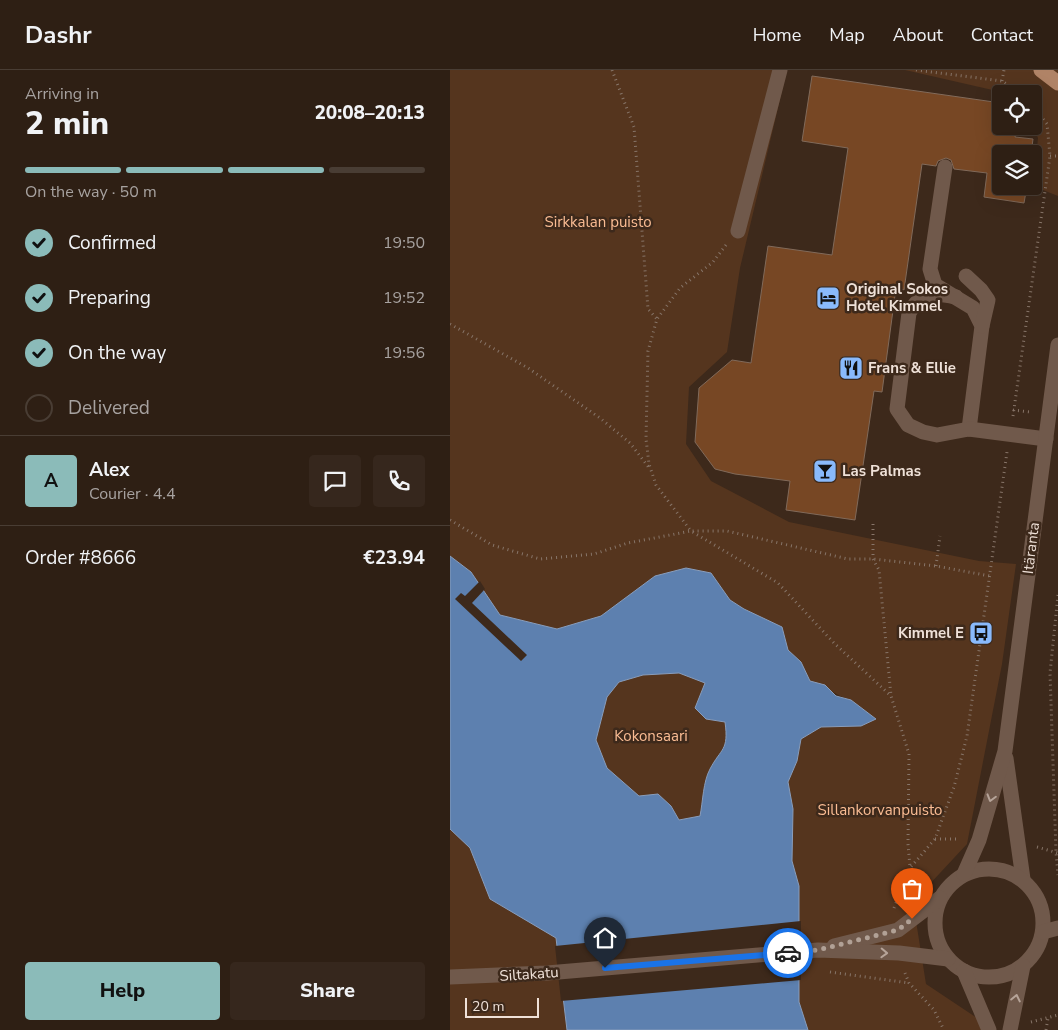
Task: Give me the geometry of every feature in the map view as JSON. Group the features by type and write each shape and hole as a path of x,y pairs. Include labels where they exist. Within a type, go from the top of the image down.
{"main road":[{"path":"1041,70 1058,83"},
{"path":"1056,70 1058,77"}],"street":[{"path":"738,231 780,70"},
{"path":"945,167 930,269 935,285 973,308 982,326"},
{"path":"966,276 981,290 988,300 982,326 969,429"},
{"path":"956,296 929,294 915,303 909,313 897,409 908,425 923,432 937,435 969,429 1046,438"},
{"name":"Itäranta","path":"964,874 980,840 1005,751 1058,345"},
{"name":"Itäranta","path":"1005,751 1023,879"},
{"path":"984,868 1004,870 1023,879 1036,894 1043,912 1043,932 1036,951 1024,966 1005,976 984,978 964,971 948,959 937,940 934,919 940,898 950,884 964,874 984,868"},
{"name":"Siltakatu","path":"818,950 898,930 940,898"},
{"path":"1043,932 1058,928"},
{"name":"Siltakatu","path":"450,977 547,973 818,950 899,953 948,959"},
{"path":"1010,1030 1024,966"},
{"path":"964,971 989,1030"}],"path":[{"path":"612,70 634,128 648,309 657,319"},
{"path":"916,70 1002,81 1008,85"},
{"path":"1002,81 1004,70"},
{"path":"894,908 910,868 935,839 954,787 967,736 1050,156 1047,124 1042,117"},
{"path":"1050,156 1058,156"},
{"path":"738,231 713,262 680,288 657,319 648,351 646,438 656,485 691,532 778,583 834,643 891,696"},
{"path":"450,324 528,368 600,418 630,443 652,471"},
{"path":"450,520 492,545 540,560 594,554 628,543 691,532 727,531 848,559 874,559 936,566 990,576"},
{"path":"873,524 874,559 879,570 891,696 909,754 908,844 910,868"},
{"path":"936,566 940,536"},
{"path":"1058,595 1050,673 1058,875"},
{"path":"827,972 908,983 934,1010 944,1030"},
{"path":"1046,1030 1048,1018 1057,1016"}],"green space":[{"name":"Sirkkalan puisto","path":"450,70 787,70 740,268 727,352 689,387 686,444 711,481 789,522 979,561 1016,564 1002,664 967,844 913,902 926,984 980,1020 982,1030 808,1030 799,1002 799,886 792,861 793,809 788,782 797,761 801,739 821,727 861,726 851,700 810,681 801,662 788,650 782,627 744,609 730,600 711,573 655,576 601,616 557,629 500,615 471,572 450,556"},
{"path":"905,70 1058,70 1058,196 1042,190 1042,145 1037,145 1037,135 1042,135 1042,85 992,85 992,90"},
{"name":"Kokonsaari","path":"679,673 705,683 706,719 725,722 726,738 725,744 710,769 706,780 701,816 679,820 671,806 639,796 607,768 596,740 607,697 619,682 643,675"},
{"path":"450,829 470,848 490,899 556,938 567,1030 450,1030"}],"water":[{"path":"450,556 471,572 500,615 557,629 601,616 655,576 686,568 711,573 730,600 744,609 782,627 788,650 801,662 810,681 825,685 836,696 851,700 876,719 861,726 821,727 801,739 797,761 788,782 793,809 792,861 799,886 799,1002 808,1030 567,1030 556,938 490,899 470,848 450,829","holes":["679,673 705,683 695,708 706,719 725,722 726,739 708,774 700,816 679,820 671,806 658,794 639,796 607,768 596,740 607,697 619,682 643,675"]}],"pier":[{"path":"480,581 485,589 472,603 527,655 521,661 455,599 461,593 465,596"},
{"path":"801,921 801,980 561,1001 555,946"}],"building":[{"name":"Original Sokos Hotel Kimmel","path":"812,76 992,102 992,135 1015,135 1015,137 1033,139 1032,145 992,145 992,195 1025,195 1024,203 984,197 987,173 954,169 951,160 946,158 938,161 936,166 922,164 904,290 896,288 882,392 874,391 855,520 786,510 790,481 735,474 715,469 695,442 699,388 732,360 751,363 768,246 832,255 848,148 802,141"}],"way so far":[{"path":"788,953 818,950 898,930 912,919"}],"place":[{"name":"Original Sokos Hotel Kimmel","path":"828,298"},
{"name":"Frans & Ellie","path":"851,368"},
{"name":"Las Palmas","path":"825,471"},
{"name":"Kimmel E","path":"981,633"}],"route":[{"path":"605,968 788,953"}],"park label":[{"name":"Sillankorvanpuisto","path":"880,810"}]}
